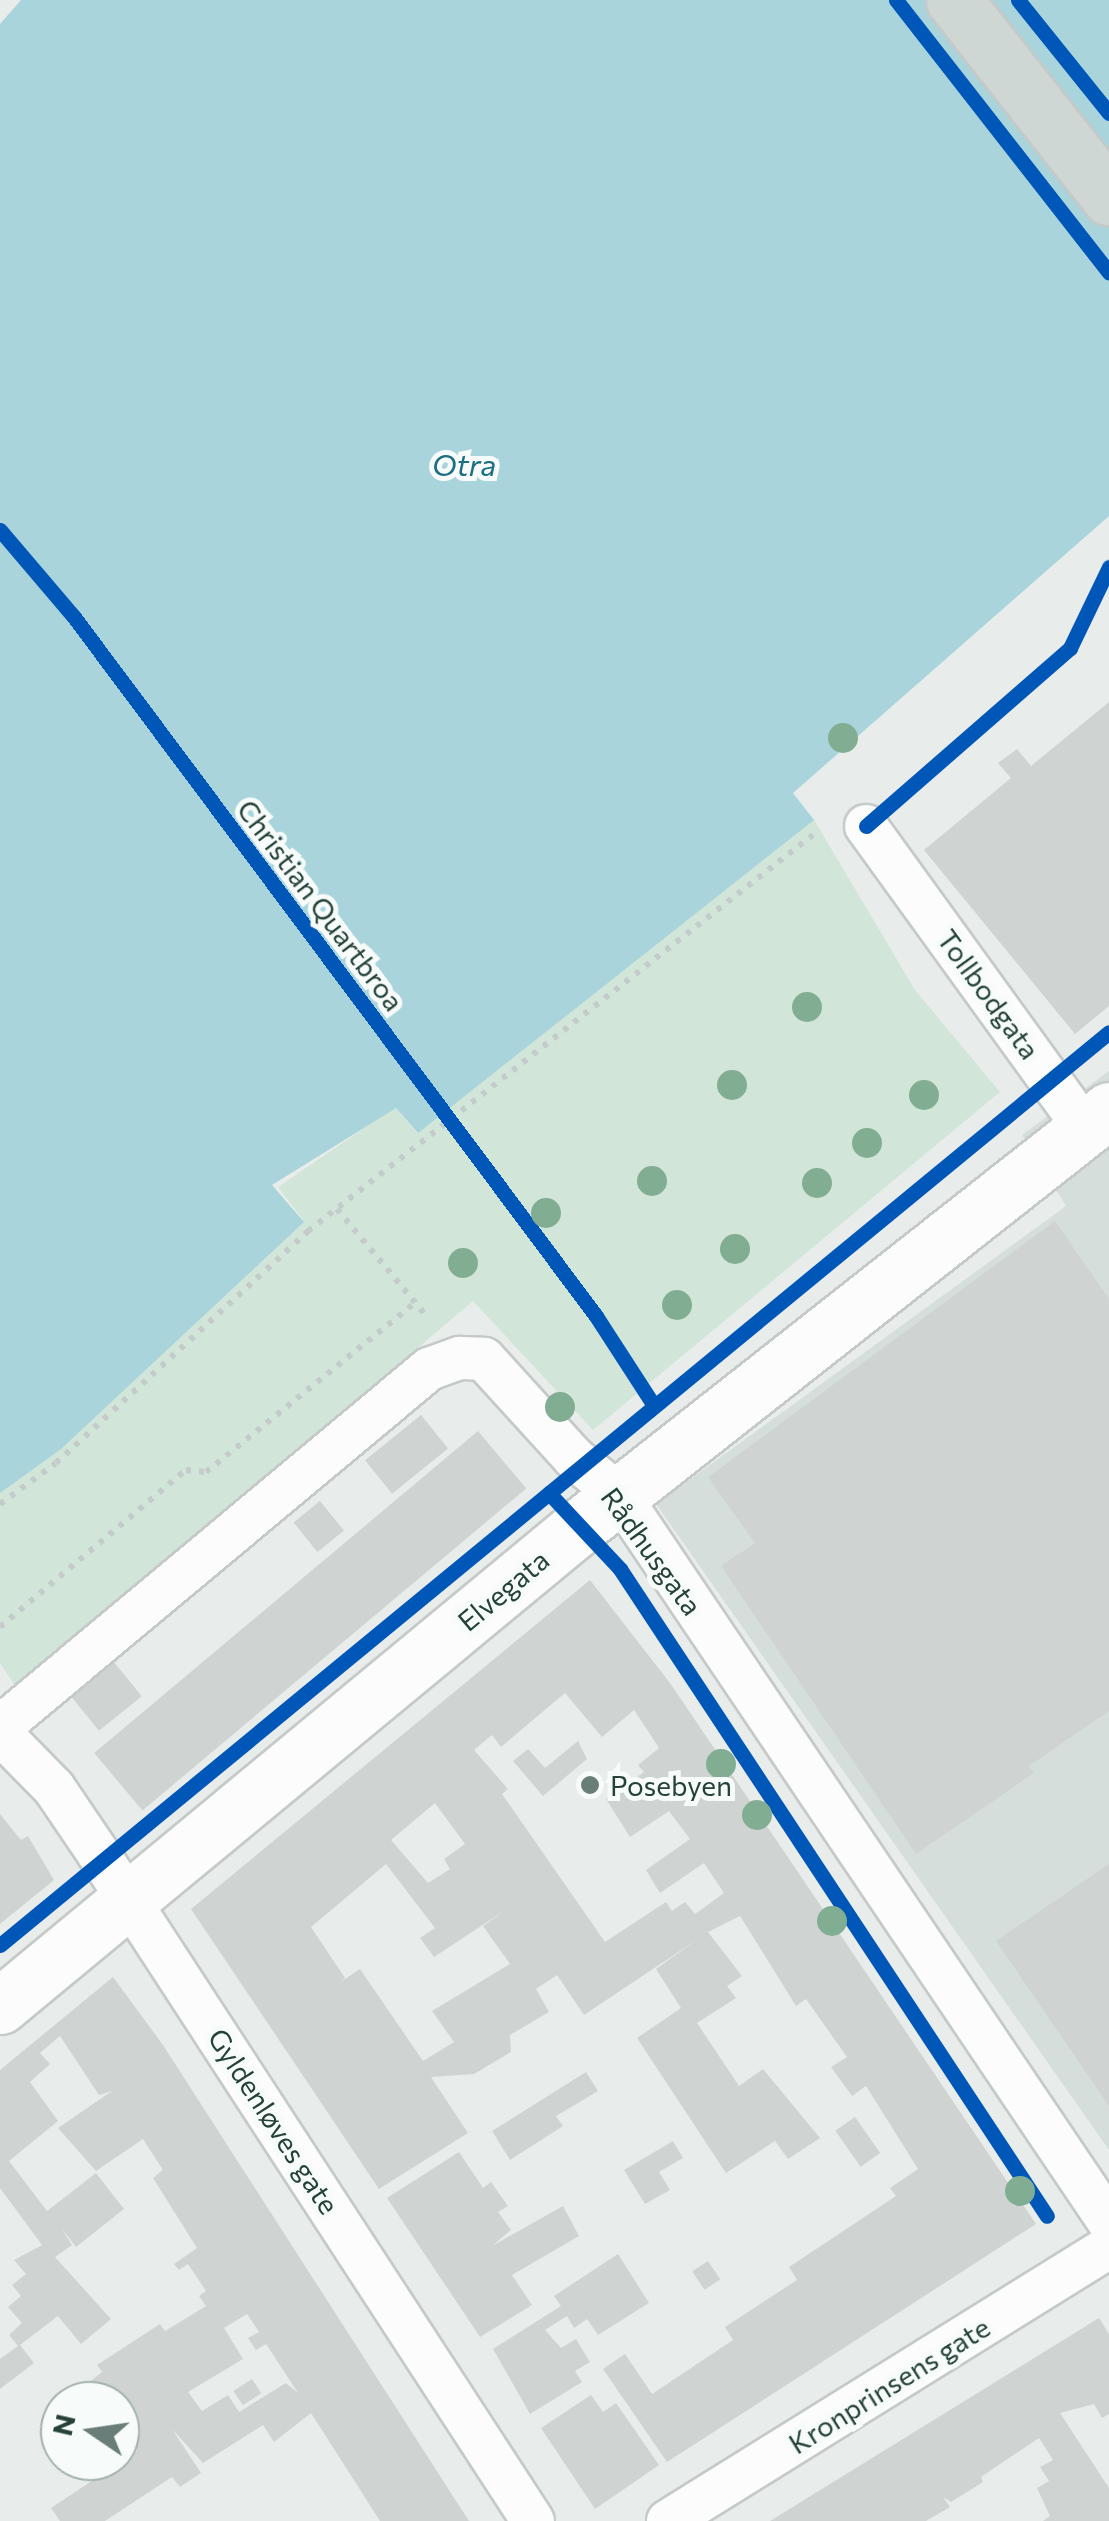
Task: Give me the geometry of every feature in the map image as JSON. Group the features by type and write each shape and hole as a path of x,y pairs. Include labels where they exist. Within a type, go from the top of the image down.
{"main road":[{"path":"954,0 1109,197"}],"street":[{"name":"Tollbodgata","path":"866,826 1101,1135"},
{"name":"Elvegata","path":"0,2006 619,1496 1101,1135"},
{"name":"Rådhusgata","path":"460,1358 484,1359 574,1458 619,1496 1109,2222"},
{"path":"0,1730 429,1369 460,1358"},
{"name":"Gyldenløves gate","path":"0,1730 54,1788 130,1900 533,2521"},
{"name":"Kronprinsens gate","path":"668,2521 1109,2248"}],"path":[{"path":"0,1504 56,1463 337,1209 840,812 866,826"},
{"path":"442,1109 465,1141"},
{"path":"337,1209 460,1358"},
{"path":"0,1627 186,1470 206,1472 416,1302"}],"shaded area":[{"path":"1109,1071 1109,2150 656,1504 1066,1206 1022,1135"}],"green space":[{"path":"813,818 915,990 1000,1092 593,1430 473,1301 17,1689 0,1663 0,1491 303,1220 278,1187 395,1107 417,1133"}],"water":[{"name":"Otra","path":"21,0 1109,0 1109,516 793,793 814,820 418,1133 396,1108 272,1185 304,1222 61,1449 0,1493 0,24"}],"building":[{"path":"1109,702 1109,1006 1075,1034 924,850 1011,778 998,763 1017,749 1031,766"},
{"path":"1055,1221 1109,1299 1109,1711 1029,1766 1034,1773 916,1854 721,1566 755,1543 708,1477"},
{"path":"421,1415 448,1448 392,1494 365,1460"},
{"path":"478,1431 526,1488 142,1810 94,1753"},
{"path":"320,1501 344,1531 317,1552 294,1522"},
{"path":"590,1580 670,1683 1036,2224 667,2462 603,2369 625,2354 652,2394 733,2340 725,2327 797,2280 789,2267 896,2196 890,2188 918,2169 866,2086 852,2096 831,2067 847,2057 806,1999 796,2006 740,1916 708,1932 742,1976 727,1986 736,1998 697,2023 739,2086 763,2069 820,2138 788,2159 775,2141 726,2173 637,2038 681,2008 656,1969 698,1939 584,2015 557,1975 536,1989 549,2012 510,2035 511,2052 474,2074 431,2077 468,2133 379,2189 191,1909","holes":["565,1693 602,1737 634,1710 659,1748 638,1765 644,1772 606,1799 630,1837 669,1811 690,1839 646,1870 660,1893 704,1863 724,1893 695,1914 685,1902 672,1911 666,1902 605,1942 502,1794 508,1789 474,1750 492,1735 501,1747","435,1803 465,1844 444,1859 450,1869 428,1883 391,1840","386,1864 435,1928 420,1938 434,1957 510,1907 483,1926 510,1964 432,2011 454,2042 423,2061 360,1969 339,1983 345,1978 311,1927"]},
{"path":"114,1662 142,1696 99,1731 71,1697"},
{"path":"578,1741 587,1759 543,1796 513,1761 528,1749 545,1768"},
{"path":"0,1814 21,1840 28,1836 54,1880 0,1924"},
{"path":"1109,1864 1109,2106 996,1941"},
{"path":"113,1977 163,2045 469,2521 380,2521 311,2413 274,2442 263,2425 203,2463 172,2429 201,2473 180,2487 172,2477 105,2521 60,2521 51,2508 92,2481 140,2481 140,2381 91,2381 102,2372 97,2365 160,2324 165,2331 206,2306 199,2296 206,2291 188,2264 179,2270 174,2264 197,2248 153,2178 163,2170 143,2139 96,2171 58,2128 112,2091 99,2095 60,2036 40,2053 50,2064 30,2082 58,2121 9,2161 47,2211 96,2173 124,2209 76,2247 61,2228 72,2245 55,2257 111,2319 81,2344 58,2316 20,2345 34,2363 0,2389 0,2359 18,2346 9,2335 22,2323 8,2307 21,2296 12,2285 26,2274 14,2260 42,2245 0,2188 0,2070","holes":["247,2314 259,2332 248,2338 256,2350 266,2344 298,2393 286,2383 239,2412 228,2395 202,2411 188,2392 243,2359 224,2328"]},
{"path":"586,2072 598,2091 556,2116 563,2126 510,2160 492,2131"},
{"path":"855,2117 880,2153 861,2167 835,2131"},
{"path":"673,2141 683,2158 659,2172 670,2190 645,2204 624,2170"},
{"path":"459,2152 483,2188 491,2182 508,2206 498,2212 511,2230 492,2246 563,2206 579,2236 512,2275 532,2305 480,2337 387,2198"},
{"path":"618,2254 649,2303 598,2335 587,2319 574,2328 567,2316 545,2330 561,2348 576,2339 590,2362 575,2371 582,2382 530,2414 493,2349 561,2306 554,2296"},
{"path":"708,2261 720,2279 705,2290 692,2272"},
{"path":"1099,2318 1109,2334 1109,2414 1102,2418 1094,2404 1060,2413 1109,2488 1109,2521 1043,2521 1050,2516 1037,2488 1049,2481 1040,2467 1053,2460 1039,2438 951,2502 943,2497 950,2507 926,2521 770,2521"},
{"path":"252,2379 261,2393 243,2405 234,2391"},
{"path":"591,2395 603,2412 616,2403 659,2465 595,2509 541,2428"}],"cycle path":[{"path":"896,0 1109,273"},
{"path":"1018,0 1109,113"},
{"name":"Christian Quartbroa","path":"0,530 74,617 596,1316 653,1404"},
{"path":"866,826 1070,648 1109,567"},
{"path":"0,1945 1109,1032"},
{"path":"549,1493 620,1569 1047,2216"}],"place":[{"name":"Posebyen","path":"590,1785"}]}
